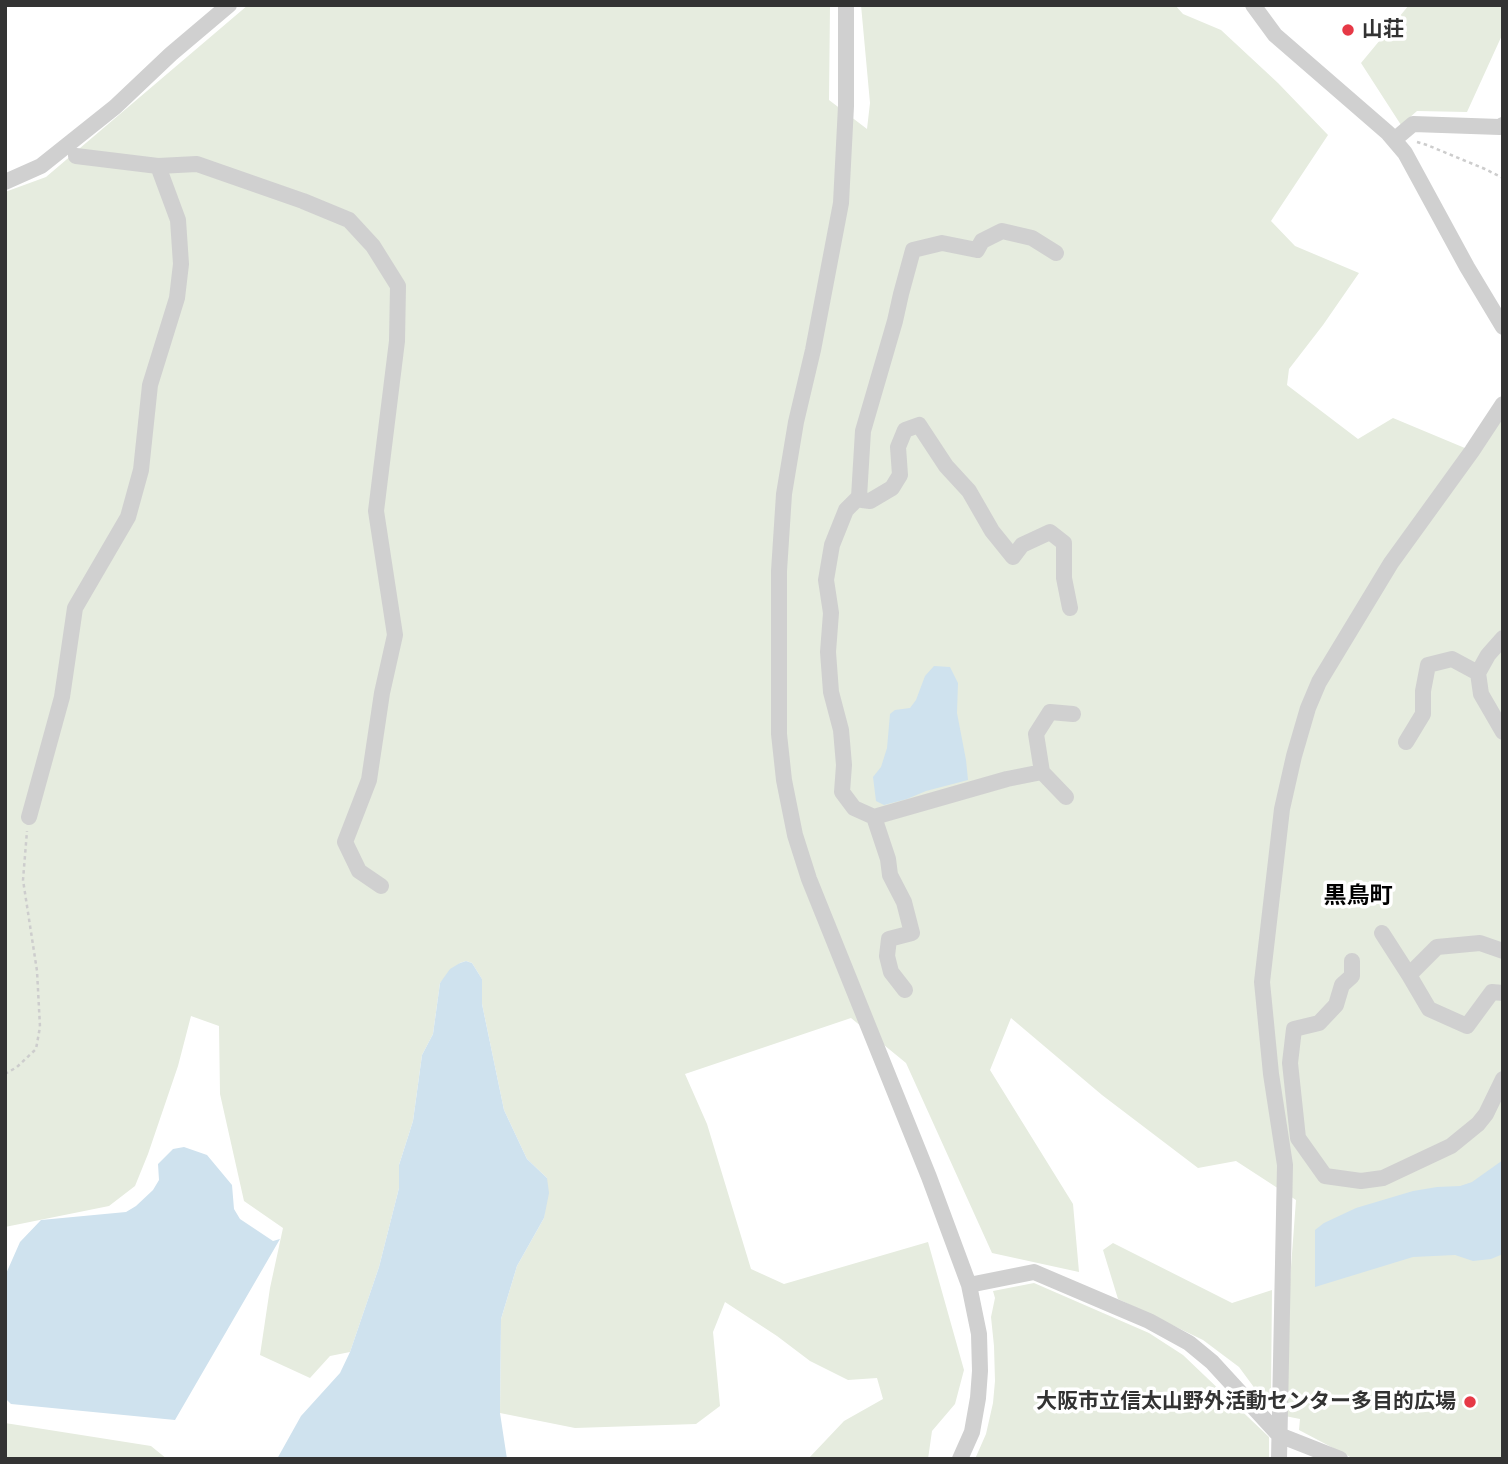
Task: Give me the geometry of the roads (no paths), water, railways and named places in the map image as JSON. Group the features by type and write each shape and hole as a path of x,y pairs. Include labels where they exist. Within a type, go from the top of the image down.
{"street":[{"path":"5,182 41,166 115,107 171,54 229,5"},
{"path":"846,5 846,106 841,203 784,494 779,571 779,734 784,780 795,835 809,879 929,1177 969,1285 979,1334 980,1371 972,1432 960,1459"},
{"path":"1253,5 1275,35 1388,133 1401,140 1405,153 1467,267 1503,327"},
{"path":"1401,140 1413,124 1496,126 1489,143"},
{"path":"76,156 158,166 197,164 303,201 349,220 373,246 398,286 397,341 376,511 395,635 382,693 369,780 345,842 359,871 381,886"},
{"path":"29,817 62,696 75,608 128,517 141,470 150,385 177,298 181,264 178,220 158,166"},
{"path":"1042,772 1006,779 874,817 854,808 842,792 844,765 841,730 831,692 828,652 831,613 827,580 832,545 846,510 859,497 863,431 913,250 942,243 977,250 982,240 1002,231 1032,238 1056,253"},
{"path":"1279,1459 1285,1165 1270,1074 1262,982 1282,809 1297,744 1319,682 1391,564 1503,404"},
{"path":"862,500 870,500 892,488 900,475 898,447 905,430 919,425 946,466 969,491 992,531 1013,557 1022,545 1050,532 1063,543 1064,578 1070,608"},
{"path":"1503,638 1488,655 1478,673 1481,694 1503,732"},
{"path":"1406,742 1423,714 1423,691 1428,665 1452,659 1478,673"},
{"path":"1066,797 1042,772 1036,734 1050,712 1073,714"},
{"path":"874,817 888,859 890,875 904,902 912,933 889,939 887,956 891,972 905,990"},
{"path":"1382,933 1429,1009 1467,1026 1492,992 1503,993"},
{"path":"1409,975 1437,947 1480,943 1503,951"},
{"path":"1352,961 1352,976 1342,985 1336,1005 1320,1023 1294,1029 1290,1063 1298,1138 1325,1176 1361,1181 1383,1178 1451,1146 1486,1114 1503,1079"},
{"path":"969,1285 1034,1272 1149,1321 1189,1343 1213,1362 1279,1434 1340,1459"}],"water":[{"path":"934,666 950,667 958,683 957,713 968,780 884,805 876,801 873,777 881,767 887,748 890,714 895,710 910,708 925,676"},
{"path":"466,961 472,963 482,979 482,1004 504,1110 527,1159 547,1178 549,1193 544,1218 517,1266 501,1319 500,1413 507,1459 277,1459 301,1416 340,1373 350,1352 379,1267 399,1188 399,1165 413,1121 422,1055 433,1034 440,983 450,969"},
{"path":"184,1147 207,1155 232,1185 234,1209 240,1219 273,1241 280,1239 175,1420 11,1404 5,1398 5,1276 20,1242 41,1220 126,1212 153,1190 159,1180 158,1164 173,1149"},
{"path":"1503,1160 1503,1254 1491,1259 1473,1261 1455,1255 1413,1257 1315,1287 1315,1230 1324,1223 1356,1208 1413,1191 1460,1186 1472,1182"}],"place":[{"name":"山荘","path":"1348,30"},
{"name":"大阪市立信太山野外活動センター多目的広場","path":"1470,1402"}],"district":[{"name":"黒鳥町","path":"1358,897"}]}
